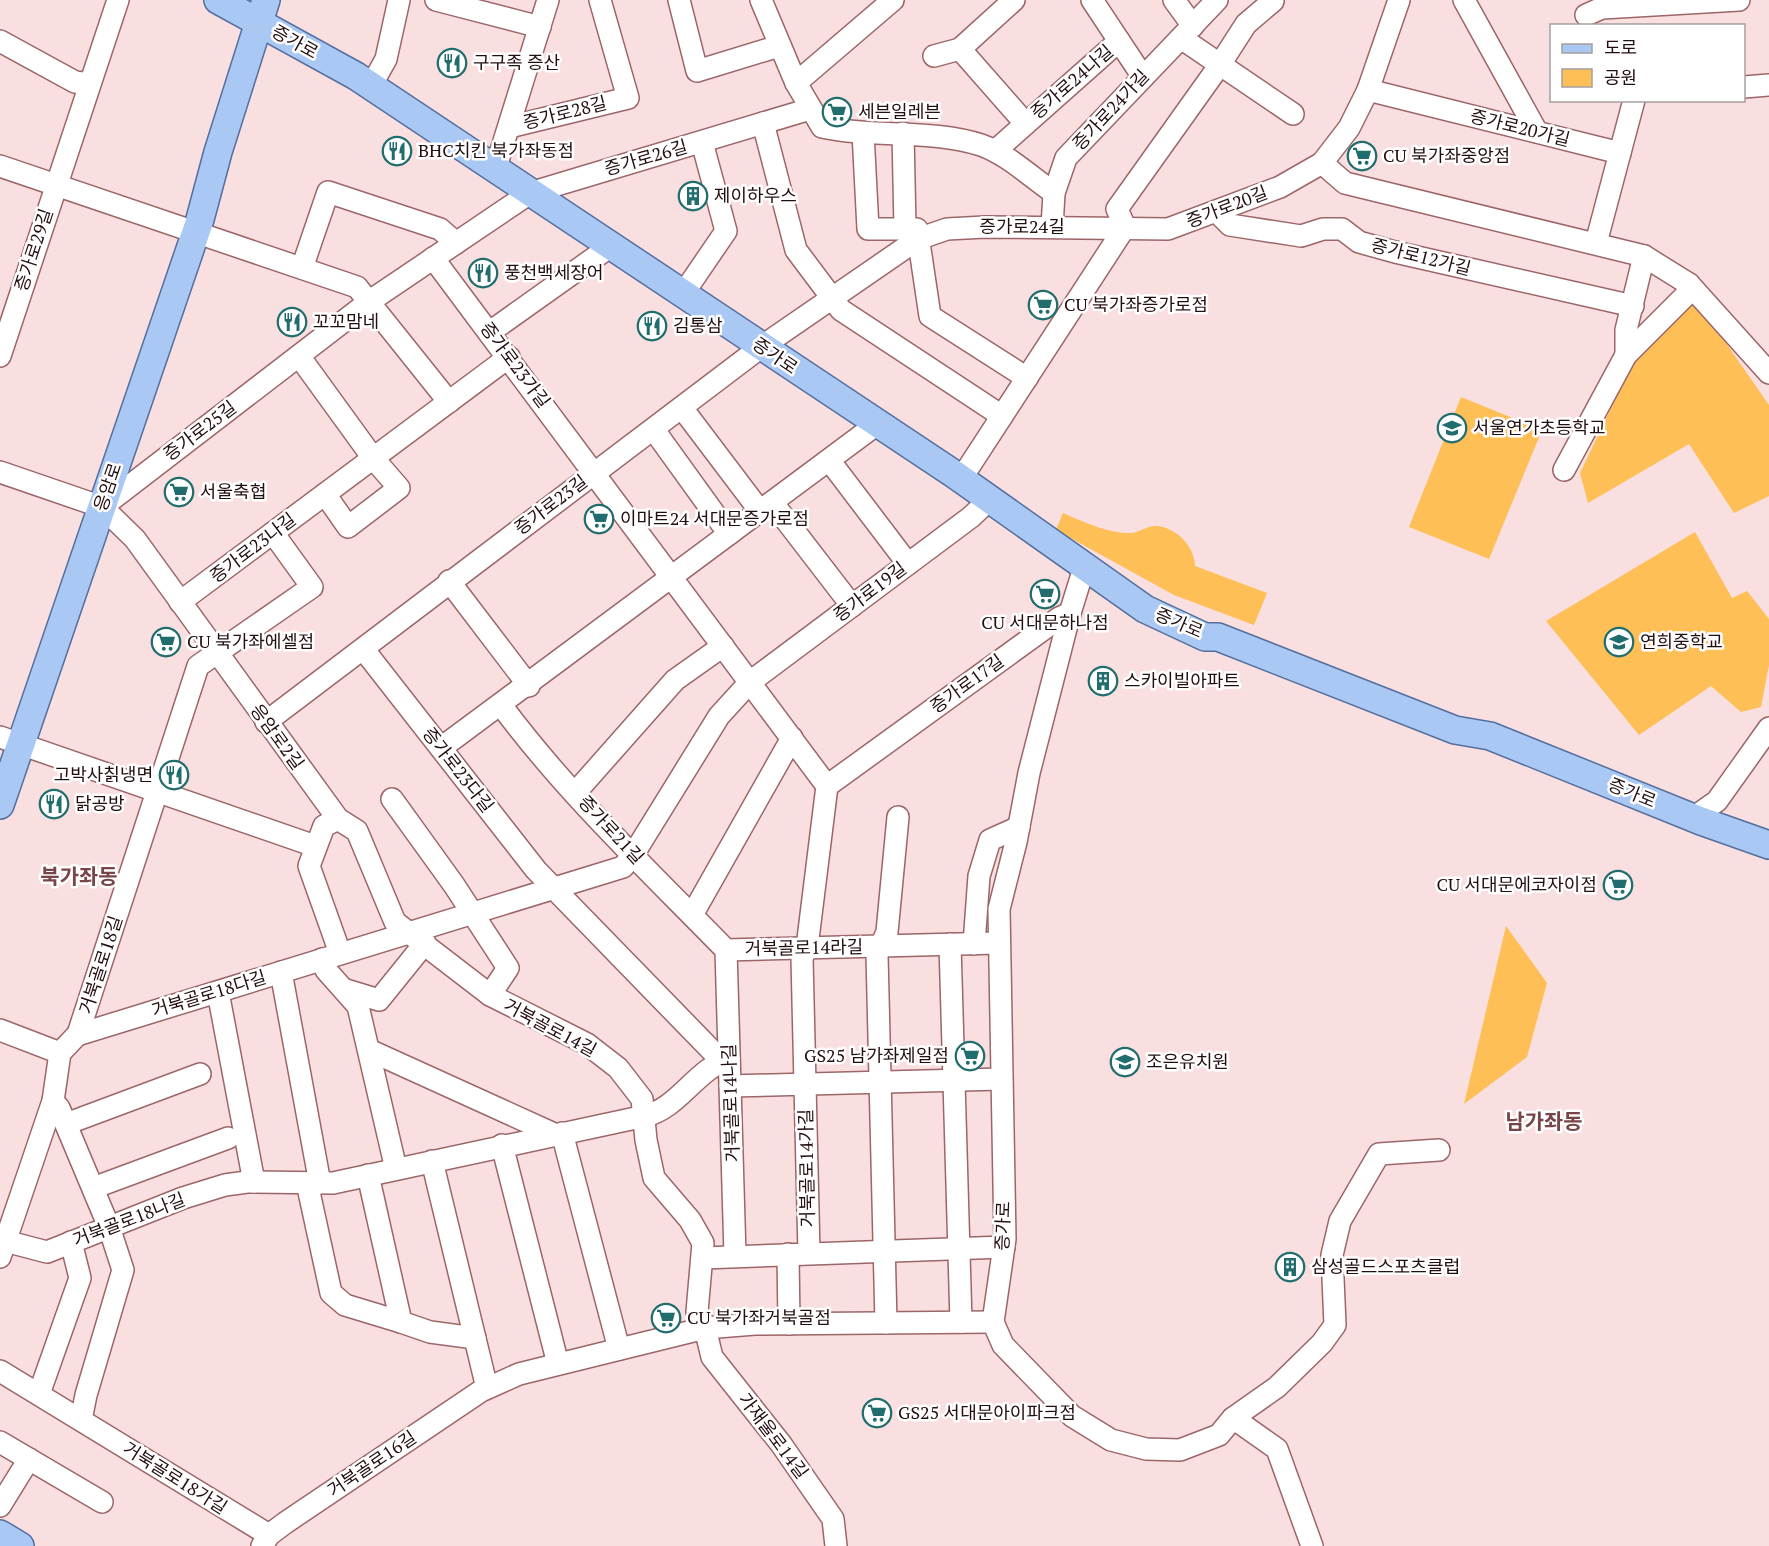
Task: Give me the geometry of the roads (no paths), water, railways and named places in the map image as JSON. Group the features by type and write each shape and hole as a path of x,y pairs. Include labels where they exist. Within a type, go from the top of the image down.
{"main road":[{"name":"증가로","path":"218,0 262,11 495,170 961,479 1145,609 1205,637 1218,637 1455,730 1490,736 1693,818 1769,845"},
{"name":"응암로","path":"0,805 10,740 102,507 196,232 262,11"},
{"path":"0,1534 20,1546"}],"street":[{"name":"증가로29길","path":"0,356 6,314 55,184 118,0"},
{"path":"370,86 386,59 399,0"},
{"path":"436,0 540,27"},
{"name":"증가로28길","path":"495,170 548,0"},
{"name":"증가로28길","path":"509,127 628,98 600,0"},
{"path":"679,0 697,71 779,46"},
{"path":"761,0 796,82 810,110 822,127 863,134 903,133 979,144 995,151 1054,193"},
{"path":"796,82 893,0"},
{"path":"934,56 960,49 1014,0"},
{"path":"1092,0 1143,77"},
{"path":"1173,0 1187,32 1220,66 1293,114"},
{"name":"증가로24가길","path":"1052,227 1054,193 1066,158 1217,0"},
{"name":"증가로20길","path":"1125,227 1168,229 1280,187 1322,163 1349,128 1368,90 1399,0"},
{"path":"1464,0 1537,132"},
{"path":"1585,14 1602,8 1739,0"},
{"path":"961,479 1125,227 1117,209 1220,66 1246,24 1273,1"},
{"path":"0,41 75,82 89,84"},
{"name":"증가로24나길","path":"995,151 1119,41"},
{"name":"증가로24나길","path":"960,49 1025,123"},
{"path":"1745,87 1769,85"},
{"name":"증가로20가길","path":"1368,90 1620,153"},
{"path":"1596,243 1633,102"},
{"name":"증가로26길","path":"530,193 810,110"},
{"path":"763,123 796,250 830,298 841,310 1002,416"},
{"path":"903,133 911,234 930,316 1027,378"},
{"path":"863,134 868,229 911,234"},
{"path":"683,294 726,231 702,142"},
{"path":"1322,163 1345,183 1644,256 1689,284 1769,373"},
{"name":"증가로29길","path":"0,166 55,184"},
{"path":"55,184 357,287 449,402"},
{"path":"302,268 328,192 440,229 456,243"},
{"name":"증가로25길","path":"102,507 370,301 530,193"},
{"name":"증가로12가길","path":"1217,212 1230,225 1301,236 1323,229 1342,230 1359,242 1395,252 1633,306"},
{"name":"증가로24길","path":"761,347 830,298 911,234 947,228 1125,227"},
{"path":"490,332 611,246"},
{"path":"1626,355 1626,330 1644,256"},
{"name":"증가로23가길","path":"433,258 594,473"},
{"path":"1564,470 1626,355 1689,292 1689,284"},
{"name":"증가로23길","path":"266,722 364,650 449,581 654,430 761,347"},
{"path":"299,356 373,458 399,488 348,527 325,494"},
{"name":"증가로23나길","path":"180,602 509,357"},
{"path":"682,408 852,606"},
{"path":"441,748 529,686 671,576 877,424"},
{"path":"654,430 729,534"},
{"path":"829,460 908,564"},
{"path":"0,472 102,507"},
{"path":"594,473 827,786 807,947"},
{"name":"증가로19길","path":"750,682 971,517 989,500"},
{"name":"응암로2길","path":"102,507 135,539 338,819"},
{"path":"217,654 312,587 273,533"},
{"path":"1070,613 1084,568"},
{"path":"449,581 529,686"},
{"name":"증가로17길","path":"827,786 1059,618 1070,613"},
{"name":"증가로","path":"993,1322 1004,1247 999,909 1019,827 1029,773 1070,613"},
{"path":"575,793 675,680 723,646"},
{"name":"증가로23다길","path":"364,650 552,889 716,1055 729,1059"},
{"name":"거북골로18길","path":"60,1053 77,1035 198,666 217,654"},
{"path":"470,912 623,867 633,855 719,716 750,682"},
{"name":"증가로21길","path":"501,705 530,744 633,855 726,950"},
{"path":"1693,818 1717,801 1769,728"},
{"path":"692,915 792,738"},
{"path":"10,740 315,846"},
{"path":"392,799 454,885 508,968 490,995"},
{"name":"거북골로14라길","path":"881,946 886,932 898,817"},
{"path":"338,819 324,826 309,866 331,956 326,970 358,1006 396,1169"},
{"name":"거북골로14길","path":"338,819 357,831 395,922 490,995 587,1044 618,1068 642,1099 646,1140 654,1178 690,1220 703,1243 697,1312 705,1328"},
{"path":"974,944 979,876 990,840 1019,827"},
{"name":"거북골로18다길","path":"77,1035 331,956 417,937 470,912"},
{"path":"343,988 379,1000 417,937"},
{"name":"거북골로14라길","path":"726,950 999,943"},
{"path":"950,944 961,1322"},
{"path":"881,946 877,956 886,1323"},
{"name":"거북골로14가길","path":"789,1324 798,1253 805,1083 802,958 807,947"},
{"name":"거북골로14나길","path":"726,950 735,1255"},
{"path":"281,972 318,1178 309,1192 331,1293 345,1305 430,1332 475,1338"},
{"path":"218,992 254,1182"},
{"path":"0,1030 60,1053 53,1101 3,1249"},
{"path":"369,1050 558,1133 619,1349"},
{"name":"거북골로18나길","path":"3,1249 46,1252 192,1195 225,1185 254,1182 333,1183 659,1113 714,1064 729,1059"},
{"path":"66,1124 200,1074"},
{"path":"730,1086 1001,1079"},
{"path":"53,1101 66,1124 93,1188 123,1270 86,1395 81,1420"},
{"path":"93,1188 228,1138"},
{"path":"502,1145 558,1364"},
{"path":"705,1328 789,1324 993,1322 1003,1345 1072,1416 1111,1440 1146,1449 1180,1450 1219,1435 1233,1418 1277,1387 1322,1343 1335,1324 1332,1256 1340,1221 1378,1154 1439,1150"},
{"path":"432,1161 487,1388"},
{"path":"368,1175 401,1322"},
{"path":"39,1394 80,1278 71,1242"},
{"name":"거북골로14가길","path":"703,1258 735,1255 1004,1247"},
{"name":"거북골로16길","path":"265,1541 487,1388 519,1374 705,1328"},
{"name":"가재울로14길","path":"705,1328 712,1357 781,1444 832,1519 836,1546"},
{"name":"거북골로18가길","path":"0,1371 81,1420 265,1541"},
{"path":"1233,1418 1277,1449 1312,1546"},
{"path":"0,1442 102,1503"},
{"path":"0,1506 29,1459"}],"place":[{"name":"구구족 증산","path":"452,63"},
{"name":"세븐일레븐","path":"837,112"},
{"name":"BHC치킨 북가좌동점","path":"397,151"},
{"name":"CU 북가좌중앙점","path":"1362,156"},
{"name":"제이하우스","path":"693,196"},
{"name":"풍천백세장어","path":"483,273"},
{"name":"CU 북가좌증가로점","path":"1043,305"},
{"name":"꼬꼬맘네","path":"292,322"},
{"name":"김통삼","path":"652,326"},
{"name":"서울연가초등학교","path":"1452,428"},
{"name":"서울축협","path":"179,492"},
{"name":"이마트24 서대문증가로점","path":"599,519"},
{"name":"CU 서대문하나점","path":"1045,594"},
{"name":"CU 북가좌에셀점","path":"166,642"},
{"name":"연희중학교","path":"1619,642"},
{"name":"스카이빌아파트","path":"1103,681"},
{"name":"고박사칡냉면","path":"174,775"},
{"name":"닭공방","path":"54,804"},
{"name":"CU 서대문에코자이점","path":"1618,885"},
{"name":"GS25 남가좌제일점","path":"970,1056"},
{"name":"조은유치원","path":"1125,1062"},
{"name":"삼성골드스포츠클럽","path":"1290,1267"},
{"name":"CU 북가좌거북골점","path":"666,1318"},
{"name":"GS25 서대문아이파크점","path":"877,1413"}],"district":[{"name":"북가좌동","path":"79,877"},
{"name":"남가좌동","path":"1544,1122"}]}
